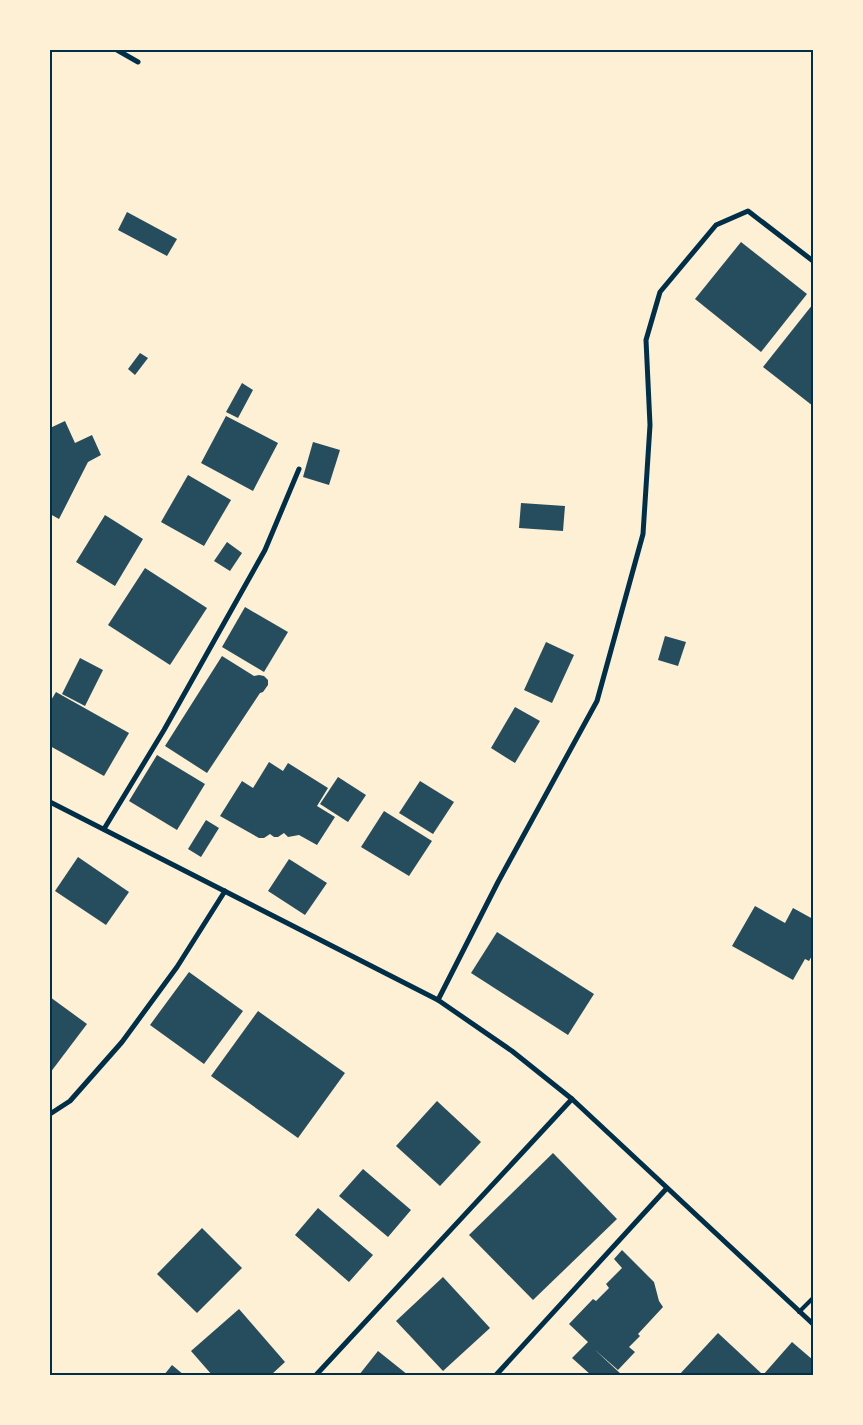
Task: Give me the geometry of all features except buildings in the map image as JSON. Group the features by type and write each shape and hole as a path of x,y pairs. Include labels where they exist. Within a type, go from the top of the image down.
{"street":[{"path":"117,50 138,62"},
{"path":"438,1000 498,882 597,701 643,534 650,425 646,340 660,292 716,225 748,211 813,261"},
{"path":"104,829 164,730 265,550 299,469"},
{"path":"50,802 438,1000 512,1051 572,1099 813,1324"},
{"path":"50,1114 70,1101 122,1042 176,967 225,890"},
{"path":"316,1375 572,1099"},
{"path":"496,1375 667,1188"}],"lane":[{"path":"799,1312 813,1298"}]}
